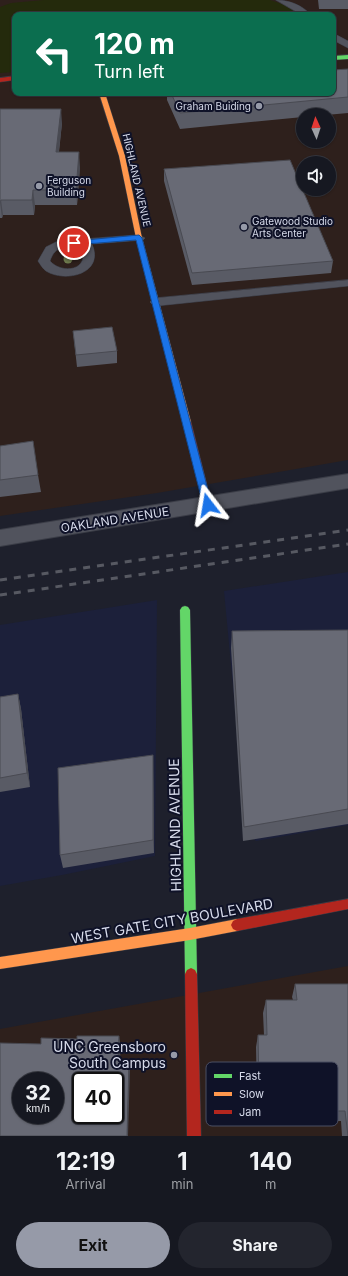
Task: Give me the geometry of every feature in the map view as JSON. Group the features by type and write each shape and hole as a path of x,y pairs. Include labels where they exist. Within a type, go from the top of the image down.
{"street":[{"path":"336,50 348,49"},
{"path":"336,58 348,57"},
{"path":"0,80 12,78"},
{"path":"0,88 12,87"},
{"name":"HIGHLAND AVENUE","path":"103,96 122,156 139,238 208,505"},
{"name":"OAKLAND AVENUE","path":"0,538 348,482"},
{"name":"HIGHLAND AVENUE","path":"184,610 194,1136"},
{"name":"WEST GATE CITY BOULEVARD","path":"0,963 190,934 348,904"}],"lane":[{"path":"280,0 294,6 303,12"},
{"path":"336,38 348,45"},
{"path":"85,242 139,238"},
{"path":"156,302 348,283"}],"shaded area":[{"path":"0,0 348,0 348,460 157,493 0,516"},
{"path":"348,572 348,825 256,841 247,834 224,591"},
{"path":"157,600 155,856 0,886 0,625"},
{"name":"UNC Greensboro South Campus","path":"348,966 348,1136 0,1136 0,1029"}],"green space":[{"path":"44,0 270,0 285,5 295,12 12,12 12,72 0,73 0,7 11,3"}],"building":[{"path":"348,69 348,97 180,113 172,96 336,96 336,70"},
{"name":"Ferguson Building","path":"0,109 61,109 56,152 79,152 76,190 33,190 32,200 1,200 0,202"},
{"name":"Gatewood Studio Arts Center","path":"290,160 296,174 296,196 305,196 333,261 192,273 164,169"},
{"path":"112,327 117,351 76,355 73,331"},
{"path":"33,441 38,475 0,480 0,446"},
{"path":"348,630 348,809 244,827 232,631"},
{"path":"18,694 27,773 0,778 0,697"},
{"path":"153,755 153,840 60,855 58,768"},
{"path":"295,984 348,984 348,1136 345,1111 338,1111 338,1062 259,1062 258,1035 267,1035 266,1000 297,1000"},
{"path":"77,1036 119,1036 118,1060 129,1060 127,1136 0,1136 0,1043 41,1044 41,1038 77,1039"}],"railway":[{"path":"0,580 348,530"},
{"path":"0,595 348,544"}],"traffic: fast":[{"path":"336,58 348,57"},
{"path":"185,610 191,974"}],"traffic: slow":[{"path":"103,96 122,156 139,238 187,422"},
{"path":"0,963 190,934 237,925"}],"traffic: jam":[{"path":"0,80 12,78"},
{"path":"187,422 208,505"},
{"path":"237,925 348,904"},
{"path":"191,974 194,1136"}],"place":[{"name":"Graham Buiding","path":"259,106"},
{"name":"Ferguson Building","path":"39,186"},
{"name":"Gatewood Studio Arts Center","path":"244,227"},
{"name":"UNC Greensboro South Campus","path":"174,1055"}],"route":[{"path":"74,243 139,238 208,505"}]}
